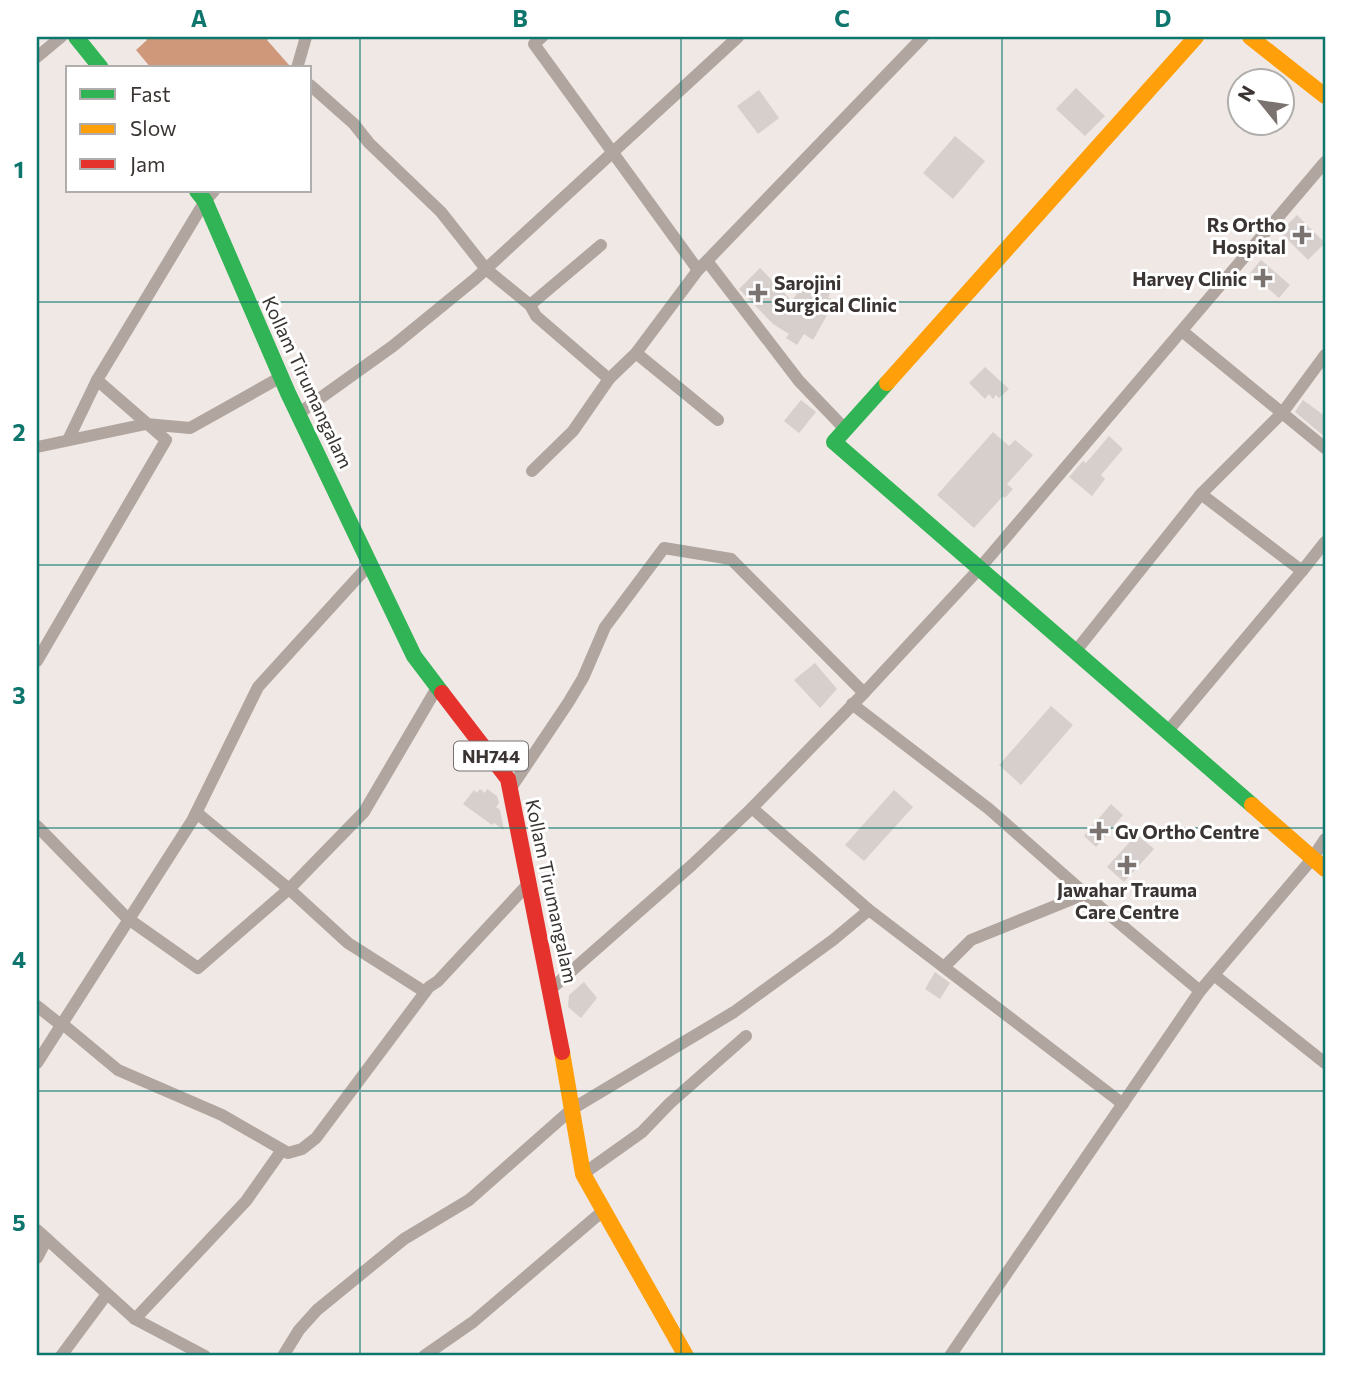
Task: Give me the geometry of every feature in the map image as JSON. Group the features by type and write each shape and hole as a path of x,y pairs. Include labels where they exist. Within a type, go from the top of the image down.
{"main road":[{"path":"76,37 99,66"},
{"path":"1196,37 834,442 1319,864"},
{"path":"1250,37 1325,96"},
{"name":"Kollam Tirumangalam","path":"205,194 281,377 414,656 508,779 551,989 583,1174 687,1356"}],"street":[{"path":"37,57 61,37"},
{"path":"298,66 306,37"},
{"path":"298,414 393,346 486,269 738,37"},
{"path":"532,471 573,431 609,379 636,353 703,266 923,37"},
{"path":"535,39 611,152 799,381 845,429"},
{"path":"312,87 354,124 369,143 441,212 486,269 530,305 536,316 609,379"},
{"path":"551,989 692,865 752,808 864,693 979,569 1325,162"},
{"path":"68,440 97,380 205,194"},
{"path":"530,305 601,245"},
{"path":"1182,331 1325,448"},
{"path":"636,353 718,420"},
{"path":"1076,652 1201,494 1283,412 1325,355"},
{"path":"37,447 146,424 190,428 281,377"},
{"path":"37,661 166,440 97,380"},
{"path":"1201,494 1303,571"},
{"path":"1167,732 1325,542"},
{"path":"510,790 573,695 605,627 664,548 731,559 864,693"},
{"path":"37,1063 127,918 194,817 258,687 370,564"},
{"path":"37,826 127,918 198,968 289,890 364,812 438,686"},
{"path":"852,704 989,809 1200,991"},
{"path":"752,808 869,910 1123,1104"},
{"path":"194,817 197,813 348,943 425,992"},
{"path":"950,1356 1200,991 1319,864 1325,839"},
{"path":"37,1006 118,1070 222,1115 288,1153 302,1149 316,1138 425,992 529,883"},
{"path":"944,967 971,940 1085,894"},
{"path":"283,1356 317,1310 404,1239 469,1200 572,1109 734,1012 833,940 869,910"},
{"path":"1214,975 1325,1063"},
{"path":"583,1174 642,1132 670,1103 746,1036"},
{"path":"135,1319 246,1201 282,1150"},
{"path":"425,1356 473,1322 604,1210"},
{"path":"37,1230 135,1319 205,1356"},
{"path":"37,1258 47,1239"},
{"path":"61,1356 107,1294"}],"shaded area":[{"path":"145,37 271,37 267,40 289,65 149,66 136,50 147,40"}],"building":[{"path":"1076,88 1105,116 1085,136 1056,109"},
{"path":"759,90 779,118 758,134 737,106"},
{"path":"955,136 985,161 953,199 923,173"},
{"path":"1297,215 1325,243 1308,260 1280,232"},
{"path":"1261,260 1290,285 1279,298 1250,273"},
{"path":"760,268 792,301 804,282 809,285 814,278 833,289 828,297 835,301 813,340 804,334 797,345 786,338 789,334 773,324 739,289"},
{"path":"985,367 1009,389 999,398 996,395 993,399 989,394 985,399 969,383"},
{"path":"801,400 816,412 799,433 784,421"},
{"path":"1303,400 1325,416 1325,437 1295,412"},
{"path":"993,432 1009,446 1015,440 1033,455 1007,484 1013,489 1005,498 1003,496 974,528 937,495"},
{"path":"1109,436 1123,449 1101,475 1105,479 1092,496 1069,477 1083,461 1086,463"},
{"path":"815,663 837,689 820,708 794,680"},
{"path":"1051,706 1073,725 1021,785 999,765"},
{"path":"480,789 485,793 487,789 497,796 499,803 496,807 500,810 504,830 494,823 492,825 463,804 474,790 477,793"},
{"path":"894,790 913,807 864,861 845,845"},
{"path":"1111,804 1123,815 1096,847 1084,836"},
{"path":"1137,834 1154,849 1124,882 1107,867"},
{"path":"935,972 950,983 940,999 925,989"},
{"path":"584,982 597,998 581,1018 568,1007 569,995"}],"traffic: fast":[{"path":"76,37 99,66"},
{"path":"198,192 205,201 288,393 414,656 442,693"},
{"path":"887,383 834,442 1252,805"}],"traffic: slow":[{"path":"887,383 1196,37"},
{"path":"1250,37 1325,96"},
{"path":"1252,805 1325,869"},
{"path":"562,1052 583,1174 686,1356"}],"traffic: jam":[{"path":"442,693 508,779 562,1052"}],"place":[{"name":"Rs Ortho Hospital","path":"1302,235"},
{"name":"Harvey Clinic","path":"1263,278"},
{"name":"Sarojini Surgical Clinic","path":"758,293"},
{"name":"Gv Ortho Centre","path":"1099,831"},
{"name":"Jawahar Trauma Care Centre","path":"1127,865"}]}
